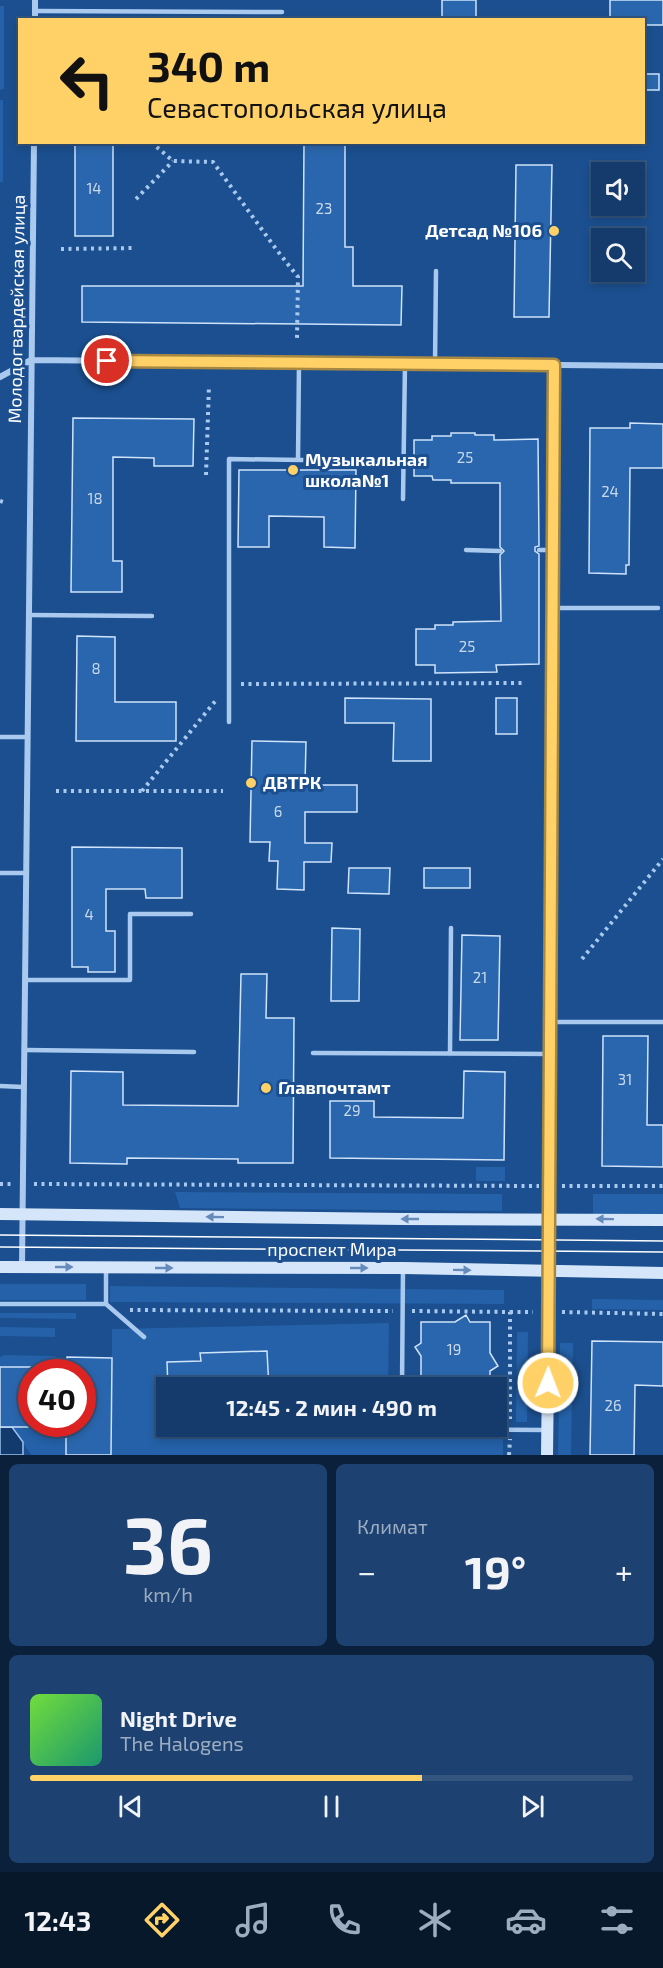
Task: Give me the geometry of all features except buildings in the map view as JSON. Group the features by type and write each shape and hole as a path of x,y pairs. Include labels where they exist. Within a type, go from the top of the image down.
{"main road":[{"name":"проспект Мира","path":"0,1214 663,1220"},
{"path":"547,1455 550,1219"},
{"name":"проспект Мира","path":"0,1267 403,1268 663,1273"}],"street":[{"path":"35,0 35,18"},
{"name":"Молодогвардейская улица","path":"22,1267 34,144"},
{"path":"0,377 31,360 663,366"},
{"path":"550,1219 554,365"}],"lane":[{"path":"35,11 282,12"},
{"path":"435,364 436,271"},
{"path":"298,460 299,363"},
{"path":"404,499 405,364"},
{"path":"229,722 229,459 367,461"},
{"path":"466,550 500,551"},
{"path":"539,550 553,550"},
{"path":"553,608 658,608"},
{"path":"29,615 152,616"},
{"path":"0,737 27,737"},
{"path":"0,873 26,873"},
{"path":"25,980 130,980 130,914 191,914"},
{"path":"450,1054 451,928"},
{"path":"551,1022 663,1022"},
{"path":"24,1050 194,1052"},
{"path":"313,1053 551,1054"},
{"path":"0,1086 24,1087"},
{"path":"106,1268 106,1305"},
{"path":"402,1377 403,1268"},
{"path":"0,1304 106,1305 144,1337"},
{"path":"507,1430 548,1430"}],"path":[{"path":"153,144 173,161 213,162 298,277 297,338"},
{"path":"136,200 173,161"},
{"path":"61,249 136,248"},
{"path":"206,475 208,385"},
{"path":"142,791 229,684 525,683"},
{"path":"56,791 223,791"},
{"path":"582,959 663,859"},
{"path":"0,1184 663,1186"},
{"path":"120,1310 663,1314"},
{"path":"509,1455 510,1312"}],"shaded area":[{"path":"0,6 4,6 4,89 0,90"},
{"path":"0,100 3,100 3,182 0,182"},
{"path":"476,1167 505,1167 505,1181 476,1181"},
{"path":"175,1192 502,1194 502,1211 180,1208"},
{"path":"593,1194 663,1194 663,1214 593,1214"},
{"path":"0,1284 86,1284 86,1300 0,1300"},
{"path":"110,1286 504,1290 504,1304 110,1302"},
{"path":"592,1299 663,1300 663,1310 592,1309"},
{"path":"0,1313 76,1313 76,1319 0,1318"},
{"path":"389,1323 388,1377 156,1377 156,1437 503,1438 503,1455 111,1455 112,1329"},
{"path":"0,1327 55,1328 55,1337 0,1336"},
{"path":"517,1332 528,1332 527,1422 516,1422"},
{"path":"560,1343 573,1343 571,1455 558,1455"},
{"path":"4,1355 54,1356 59,1359 18,1359 18,1367 0,1367 0,1357"},
{"path":"0,1427 12,1427 23,1442 23,1455 0,1455"},
{"path":"12,1427 18,1427 18,1436"},
{"path":"19,1437 66,1437 66,1455 31,1455"}],"tram line":[{"path":"0,1235 663,1241"},
{"path":"0,1247 663,1252"}],"place":[{"name":"Детсад №106","path":"554,231"},
{"name":"Музыкальная школа№1","path":"293,470"},
{"name":"ДВТРК","path":"251,783"},
{"name":"Главпочтамт","path":"266,1088"}],"route":[{"path":"107,361 554,365 548,1383"}]}
